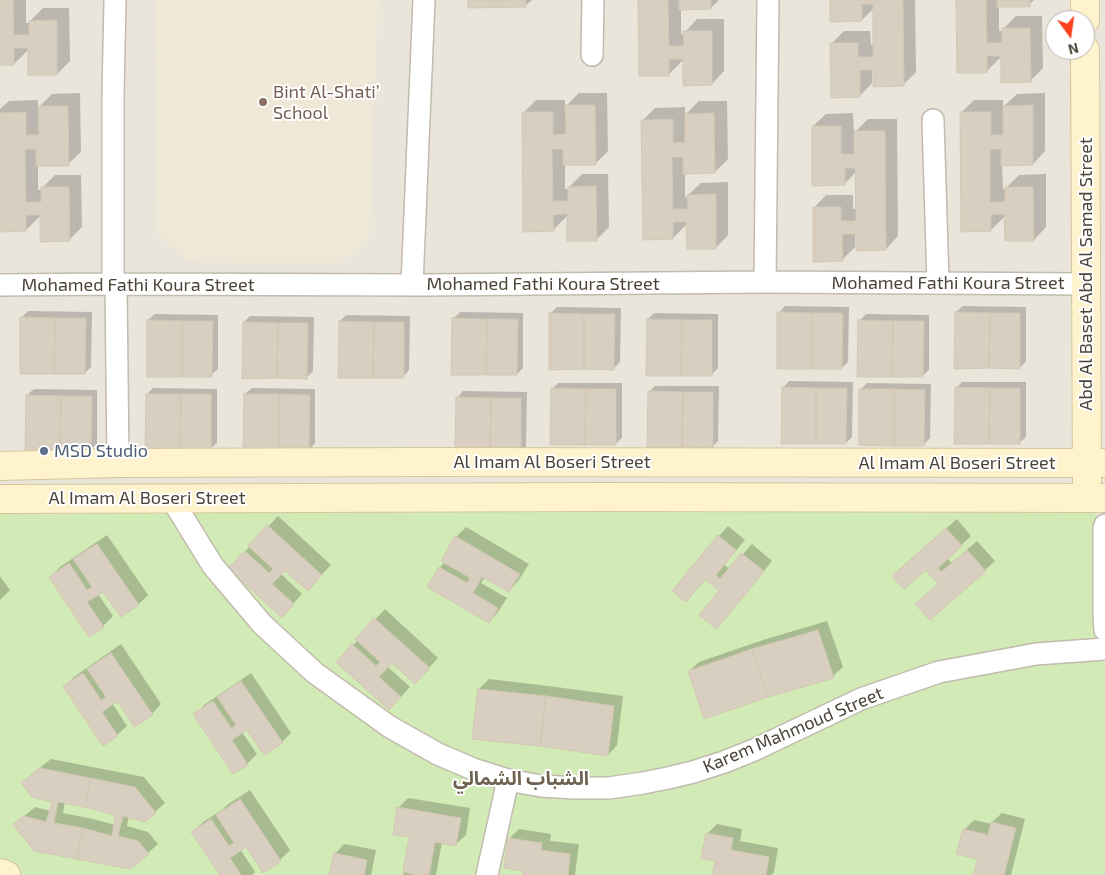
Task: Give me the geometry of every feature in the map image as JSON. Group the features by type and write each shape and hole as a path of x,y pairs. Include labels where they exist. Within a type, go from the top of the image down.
{"street":[{"path":"115,0 113,97 118,463"},
{"path":"412,285 424,0"},
{"path":"592,55 593,0"},
{"path":"766,282 768,0"},
{"name":"Abd Al Baset Abd Al Samad Street","path":"1085,60 1086,284 1096,463 1096,498"},
{"path":"933,120 938,283"},
{"name":"Mohamed Fathi Koura Street","path":"0,285 412,285 766,282 1086,284"},
{"name":"Al Imam Al Boseri Street","path":"0,466 118,463 1096,463"},
{"name":"Karem Mahmoud Street","path":"171,498 213,566 262,624 315,673 390,727 438,754 473,769 508,780 541,786 609,788 693,772 754,750 862,699 939,672 1036,654 1105,649"},
{"path":"1096,498 1104,527 1105,630"},
{"name":"Al Imam Al Boseri Street","path":"0,499 1096,498"},
{"path":"487,875 508,780"},
{"path":"0,873 6,875"}],"shaded area":[{"path":"0,0 1105,0 1105,875 0,875"},
{"path":"156,0 378,0 369,238 340,263 189,262 158,234"}],"green space":[{"path":"1087,498 1104,529 1105,875 6,875 0,873 0,499"}],"building":[{"path":"0,0 13,0 14,35 29,35 29,21 57,20 57,75 28,75 28,48 14,48 14,65 0,65"},
{"path":"468,0 526,0 526,7 468,8"},
{"path":"638,0 668,0 669,46 684,46 683,31 712,31 712,85 683,86 683,59 669,59 669,76 639,76"},
{"path":"679,0 711,0 711,9 679,10"},
{"path":"830,0 903,0 904,86 873,87 873,70 860,70 860,97 831,98 830,43 858,43 858,57 873,57 873,4 862,4 862,21 830,22"},
{"path":"956,0 986,0 987,43 1002,43 1002,28 1030,28 1031,82 1001,83 1001,56 987,56 987,73 957,73"},
{"path":"997,0 1030,0 1030,7 997,7"},
{"path":"565,105 595,105 596,165 563,165 563,149 552,149 553,201 568,201 568,187 596,186 597,241 567,241 567,214 553,215 554,231 523,232 522,112 553,112 553,135 566,134"},
{"path":"1033,105 1033,165 1001,166 1001,149 990,149 990,202 1005,202 1005,187 1033,187 1034,241 1005,241 1004,214 991,215 991,231 961,232 960,112 991,112 991,135 1003,135 1003,106"},
{"path":"38,106 68,106 69,166 36,166 36,149 25,149 26,202 41,202 41,187 69,187 70,241 40,242 40,215 26,215 26,231 0,232 0,113 26,112 26,135 39,135"},
{"path":"714,113 715,173 683,174 683,157 672,157 673,209 688,209 687,195 716,194 716,249 687,249 686,222 673,222 673,239 643,240 641,120 673,119 673,143 685,142 685,114"},
{"path":"812,126 841,126 841,154 854,154 854,131 885,131 886,250 856,251 856,234 842,234 843,261 813,262 813,207 841,207 841,221 856,221 855,168 845,168 845,185 812,186"},
{"path":"777,312 812,313 812,369 777,369"},
{"path":"955,312 990,313 989,368 954,369"},
{"path":"549,313 584,314 584,369 549,370"},
{"path":"812,313 843,313 842,369 812,369"},
{"path":"990,313 1020,313 1020,369 989,368"},
{"path":"584,314 615,314 614,370 584,369"},
{"path":"20,317 55,318 54,374 20,374"},
{"path":"55,318 86,318 85,374 54,374"},
{"path":"452,318 487,319 486,375 451,375"},
{"path":"487,319 518,319 517,375 486,375"},
{"path":"647,319 682,320 681,376 646,376"},
{"path":"147,320 182,321 182,377 147,377"},
{"path":"682,320 712,320 712,376 681,376"},
{"path":"858,320 893,321 892,377 857,377"},
{"path":"182,321 213,321 212,377 182,377"},
{"path":"339,321 374,322 373,378 338,378"},
{"path":"893,321 924,321 923,377 892,377"},
{"path":"243,322 278,323 277,378 242,379"},
{"path":"374,322 404,322 404,378 373,378"},
{"path":"278,323 308,323 307,379 277,378"},
{"path":"782,387 816,388 816,444 781,444"},
{"path":"955,387 990,388 989,444 954,444"},
{"path":"551,388 586,389 585,445 550,445"},
{"path":"816,388 847,388 846,444 816,444"},
{"path":"990,388 1020,388 1020,444 989,444"},
{"path":"586,389 616,389 616,445 585,445"},
{"path":"859,389 894,389 894,446 859,445"},
{"path":"894,389 925,390 924,446 894,446"},
{"path":"648,391 683,392 682,448 647,448"},
{"path":"683,392 713,392 713,448 682,448"},
{"path":"146,394 181,394 180,450 145,451"},
{"path":"181,394 211,394 211,450 180,450"},
{"path":"244,394 279,394 279,451 243,451"},
{"path":"279,394 310,395 309,451 279,451"},
{"path":"26,395 61,396 60,452 25,452"},
{"path":"61,396 92,396 91,452 60,452"},
{"path":"456,397 491,398 490,454 455,454"},
{"path":"491,398 521,398 521,454 490,454"},
{"path":"267,525 322,575 308,591 285,571 272,584 294,604 282,618 228,568 245,551 269,573 273,569 248,546"},
{"path":"946,528 962,546 938,568 941,572 967,550 986,571 930,620 915,604 938,584 926,570 904,589 892,576"},
{"path":"718,535 736,550 716,575 720,579 741,553 764,571 717,629 699,615 719,591 705,579 686,602 672,591"},
{"path":"455,536 520,574 509,592 482,577 473,593 498,608 489,623 427,587 439,567 467,583 470,578 441,561"},
{"path":"97,544 139,605 121,617 103,592 87,602 104,627 89,637 49,577 69,563 87,590 92,587 73,559"},
{"path":"374,618 430,668 415,684 392,663 379,677 401,697 389,710 336,662 352,644 376,666 380,662 355,639"},
{"path":"818,630 834,678 768,697 752,649"},
{"path":"752,649 768,697 704,719 688,671"},
{"path":"111,653 153,715 134,727 118,701 102,712 118,736 103,746 63,686 83,673 101,700 106,697 87,669"},
{"path":"241,681 283,743 264,755 247,730 232,740 248,765 233,774 193,714 213,701 231,728 236,725 217,697"},
{"path":"478,689 546,696 540,746 472,739"},
{"path":"546,696 614,706 608,756 540,746"},
{"path":"40,768 90,778 85,807 58,802 54,823 83,828 77,859 34,851 13,824 24,816 46,822 52,802 32,797 21,783"},
{"path":"90,778 135,787 156,813 145,822 123,816 118,836 138,841 149,854 130,869 77,859 83,828 112,836 115,815 85,807"},
{"path":"240,799 281,861 263,873 246,847 230,858 241,875 220,875 191,832 211,819 229,846 234,843 216,815"},
{"path":"397,807 461,818 456,846 435,842 429,875 403,872 409,837 393,835"},
{"path":"991,822 1016,828 1004,875 973,875 978,859 956,854 963,829 988,835"},
{"path":"706,833 733,838 731,850 769,857 766,875 712,875 715,861 701,858"},
{"path":"508,838 542,843 541,850 570,854 568,875 523,875 523,871 504,868"},
{"path":"334,853 367,860 364,875 329,875"}],"place":[{"name":"Bint Al-Shati’ School","path":"263,102"},
{"name":"MSD Studio","path":"44,451"}],"district":[{"name":"الشباب الشمالي","path":"521,779"}]}
